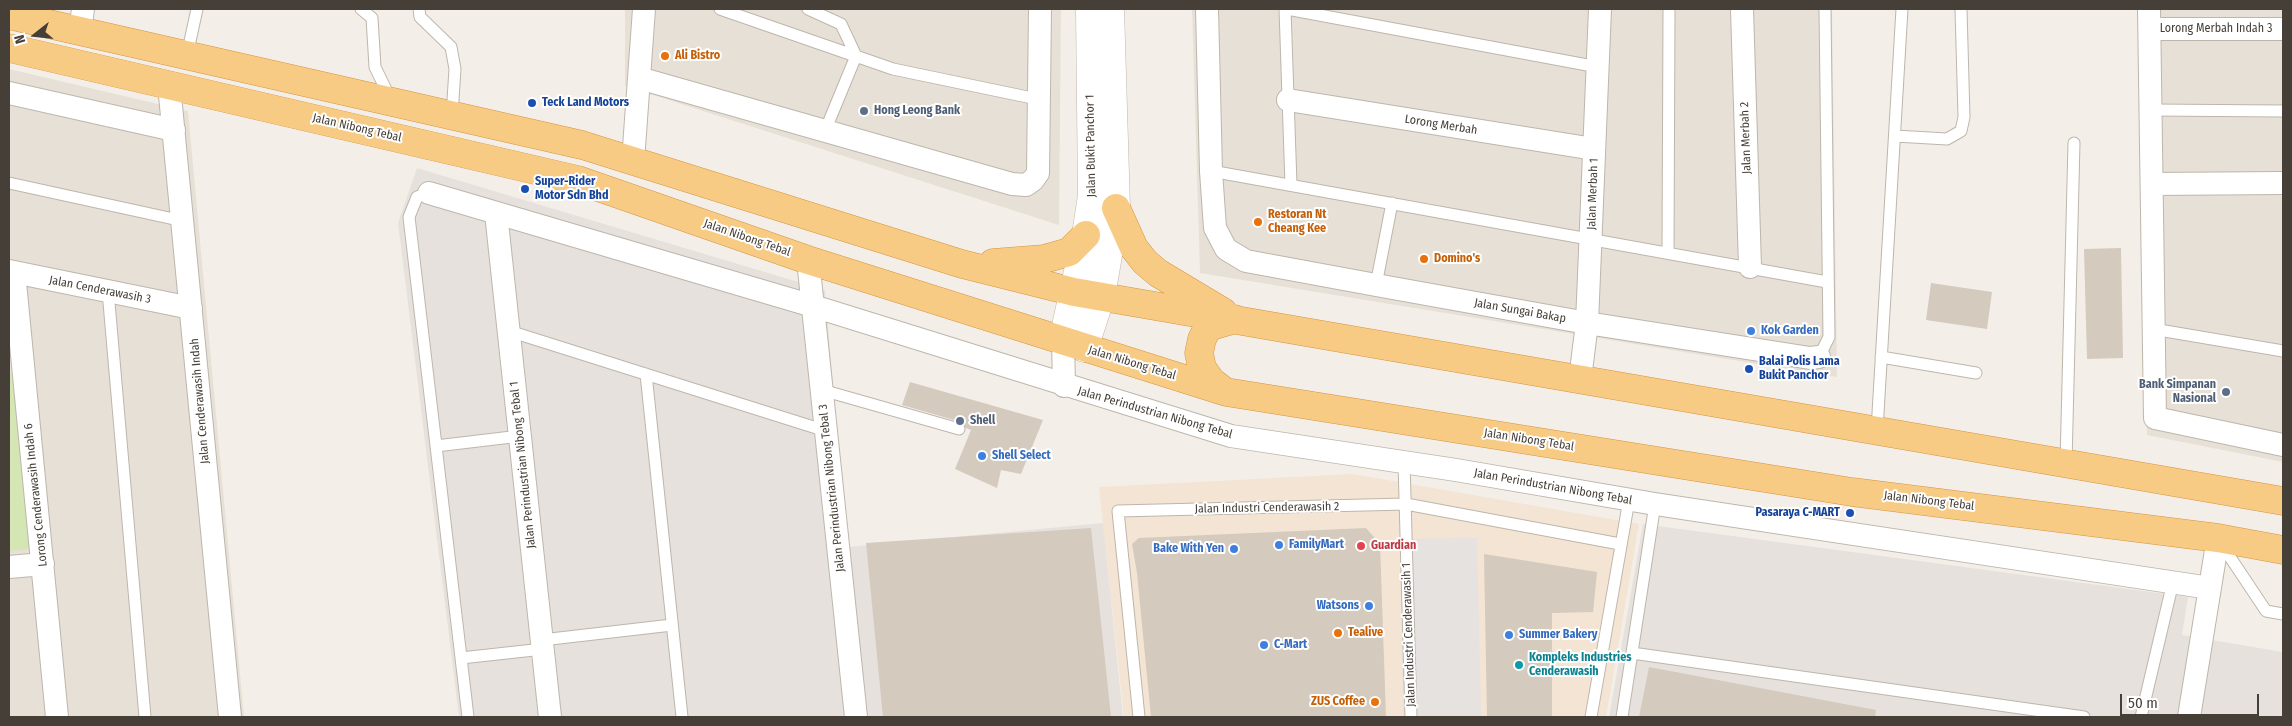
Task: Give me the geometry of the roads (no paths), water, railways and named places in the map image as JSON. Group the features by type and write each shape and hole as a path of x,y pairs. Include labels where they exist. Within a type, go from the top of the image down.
{"highway":[{"path":"24,14 82,20 187,55 582,145 962,264 1074,292 2283,501"},
{"name":"Jalan Nibong Tebal","path":"9,48 578,180 808,260 1226,392 1852,492 2218,538 2283,550"},
{"path":"1116,208 1134,248 1145,262 1158,273 1235,319"},
{"path":"962,264 1044,260 1069,252 1086,235"},
{"path":"1226,392 1211,381 1202,368 1199,353 1202,339 1208,327 1235,319"}],"street":[{"path":"633,161 644,9"},
{"path":"639,78 1012,184 1026,185 1038,173 1037,99 1040,9"},
{"name":"Jalan Bukit Panchor 1","path":"1073,344 1074,292 1092,196 1090,9"},
{"path":"1064,386 1073,344 1101,296 1116,208 1110,9"},
{"path":"1207,9 1212,171"},
{"name":"Jalan Merbah 1","path":"1580,379 1587,324 1600,9"},
{"name":"Jalan Merbah 2","path":"1742,9 1750,267"},
{"path":"2150,19 2154,418 2283,444"},
{"name":"Lorong Merbah Indah 3","path":"2150,19 2283,29"},
{"name":"Jalan Cenderawasih Indah","path":"169,84 230,717"},
{"path":"9,93 174,130"},
{"name":"Lorong Merbah","path":"1288,100 1594,149"},
{"name":"Jalan Sungai Bakap","path":"1212,171 1216,228 1226,249 1246,261 1587,324 1810,358 1819,356"},
{"path":"2152,184 2283,183"},
{"name":"Jalan Perindustrian Nibong Tebal","path":"429,193 813,306 1064,386 1231,436 1404,462 1629,500 2210,588"},
{"name":"Jalan Perindustrian Nibong Tebal 1","path":"496,213 550,717"},
{"name":"Jalan Perindustrian Nibong Tebal 3","path":"808,260 856,717"},
{"name":"Jalan Cenderawasih 3","path":"12,272 191,308"},
{"name":"Lorong Cenderawasih Indah 6","path":"12,272 57,717"},
{"path":"2192,717 2218,538"},
{"path":"9,567 43,564"}],"lane":[{"path":"187,55 197,9"},
{"path":"361,9 372,18 375,67 392,102"},
{"path":"418,9 420,17 451,47 456,69 452,115"},
{"path":"720,9 893,69 1037,99"},
{"path":"808,9 841,24 856,56 826,131"},
{"path":"1291,185 1286,9 1598,67"},
{"path":"1668,253 1669,9"},
{"path":"1819,356 1828,337 1825,9"},
{"path":"1877,430 1902,9"},
{"path":"1895,136 1947,140 1961,131 1964,117 1961,9"},
{"path":"2150,110 2283,111"},
{"path":"2066,463 2074,143"},
{"path":"1212,171 1827,282"},
{"path":"9,183 183,221"},
{"path":"429,193 417,197 409,217 468,717"},
{"path":"1376,285 1392,203"},
{"path":"108,291 145,717"},
{"path":"2153,329 2283,351"},
{"path":"509,331 826,431"},
{"path":"1882,357 1976,373"},
{"path":"646,374 682,717"},
{"path":"822,390 959,429"},
{"path":"436,446 520,436"},
{"name":"Jalan Industri Cenderawasih 1","path":"1404,462 1411,717"},
{"path":"1591,717 1629,500"},
{"name":"Jalan Industri Cenderawasih 2","path":"1139,717 1118,511 1406,504 1620,544"},
{"path":"1622,717 1655,504"},
{"path":"2218,538 2266,611 2283,614"},
{"path":"2141,717 2173,582"},
{"path":"461,658 672,625"},
{"path":"1632,653 2084,717"}],"place":[{"name":"Ali Bistro","path":"665,56"},
{"name":"Teck Land Motors","path":"532,103"},
{"name":"Hong Leong Bank","path":"864,111"},
{"name":"Super-Rider Motor Sdn Bhd","path":"525,189"},
{"name":"Restoran Nt Cheang Kee","path":"1258,222"},
{"name":"Domino's","path":"1424,259"},
{"name":"Kok Garden","path":"1751,331"},
{"name":"Balai Polis Lama Bukit Panchor","path":"1749,369"},
{"name":"Bank Simpanan Nasional","path":"2226,392"},
{"name":"Shell","path":"960,421"},
{"name":"Shell Select","path":"982,456"},
{"name":"Pasaraya C-MART","path":"1850,513"},
{"name":"FamilyMart","path":"1279,545"},
{"name":"Guardian","path":"1361,546"},
{"name":"Bake With Yen","path":"1234,549"},
{"name":"Watsons","path":"1369,606"},
{"name":"Tealive","path":"1338,633"},
{"name":"Summer Bakery","path":"1509,635"},
{"name":"C-Mart","path":"1264,645"},
{"name":"Kompleks Industries Cenderawasih","path":"1519,665"},
{"name":"ZUS Coffee","path":"1375,702"}]}
